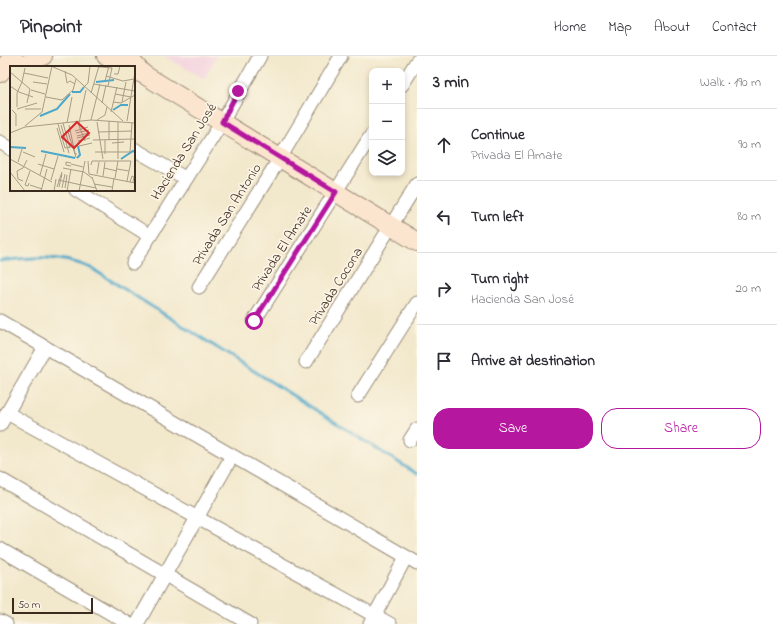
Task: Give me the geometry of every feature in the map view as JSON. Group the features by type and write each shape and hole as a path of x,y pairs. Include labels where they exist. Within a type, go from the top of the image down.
{"street":[{"path":"0,73 13,56"},
{"path":"21,66 43,56"},
{"path":"106,56 122,66"},
{"path":"127,56 134,66"},
{"name":"Hacienda San José","path":"133,263 185,178 222,122 260,56"},
{"name":"Privada San Antonio","path":"199,287 280,158 341,56"},
{"path":"405,80 417,61"},
{"path":"0,76 10,71"},
{"path":"138,72 417,242"},
{"name":"Privada El Amate","path":"254,321 369,139"},
{"path":"0,142 10,148"},
{"path":"135,149 185,178"},
{"name":"Privada Cocona","path":"306,362 417,184"},
{"path":"78,191 150,236"},
{"path":"358,396 417,303"},
{"path":"0,321 411,560 372,620"},
{"path":"45,347 3,419 197,518 372,620 390,624"},
{"path":"137,624 232,456"},
{"path":"0,479 250,624"},
{"path":"0,549 129,624"},
{"path":"0,620 6,624"}],"shaded area":[{"path":"164,56 217,56 204,79"}],"waterway":[{"path":"0,261 24,258 46,258 68,260 91,268 417,474"}],"route":[{"path":"238,91 222,122 336,192 254,321"}]}
